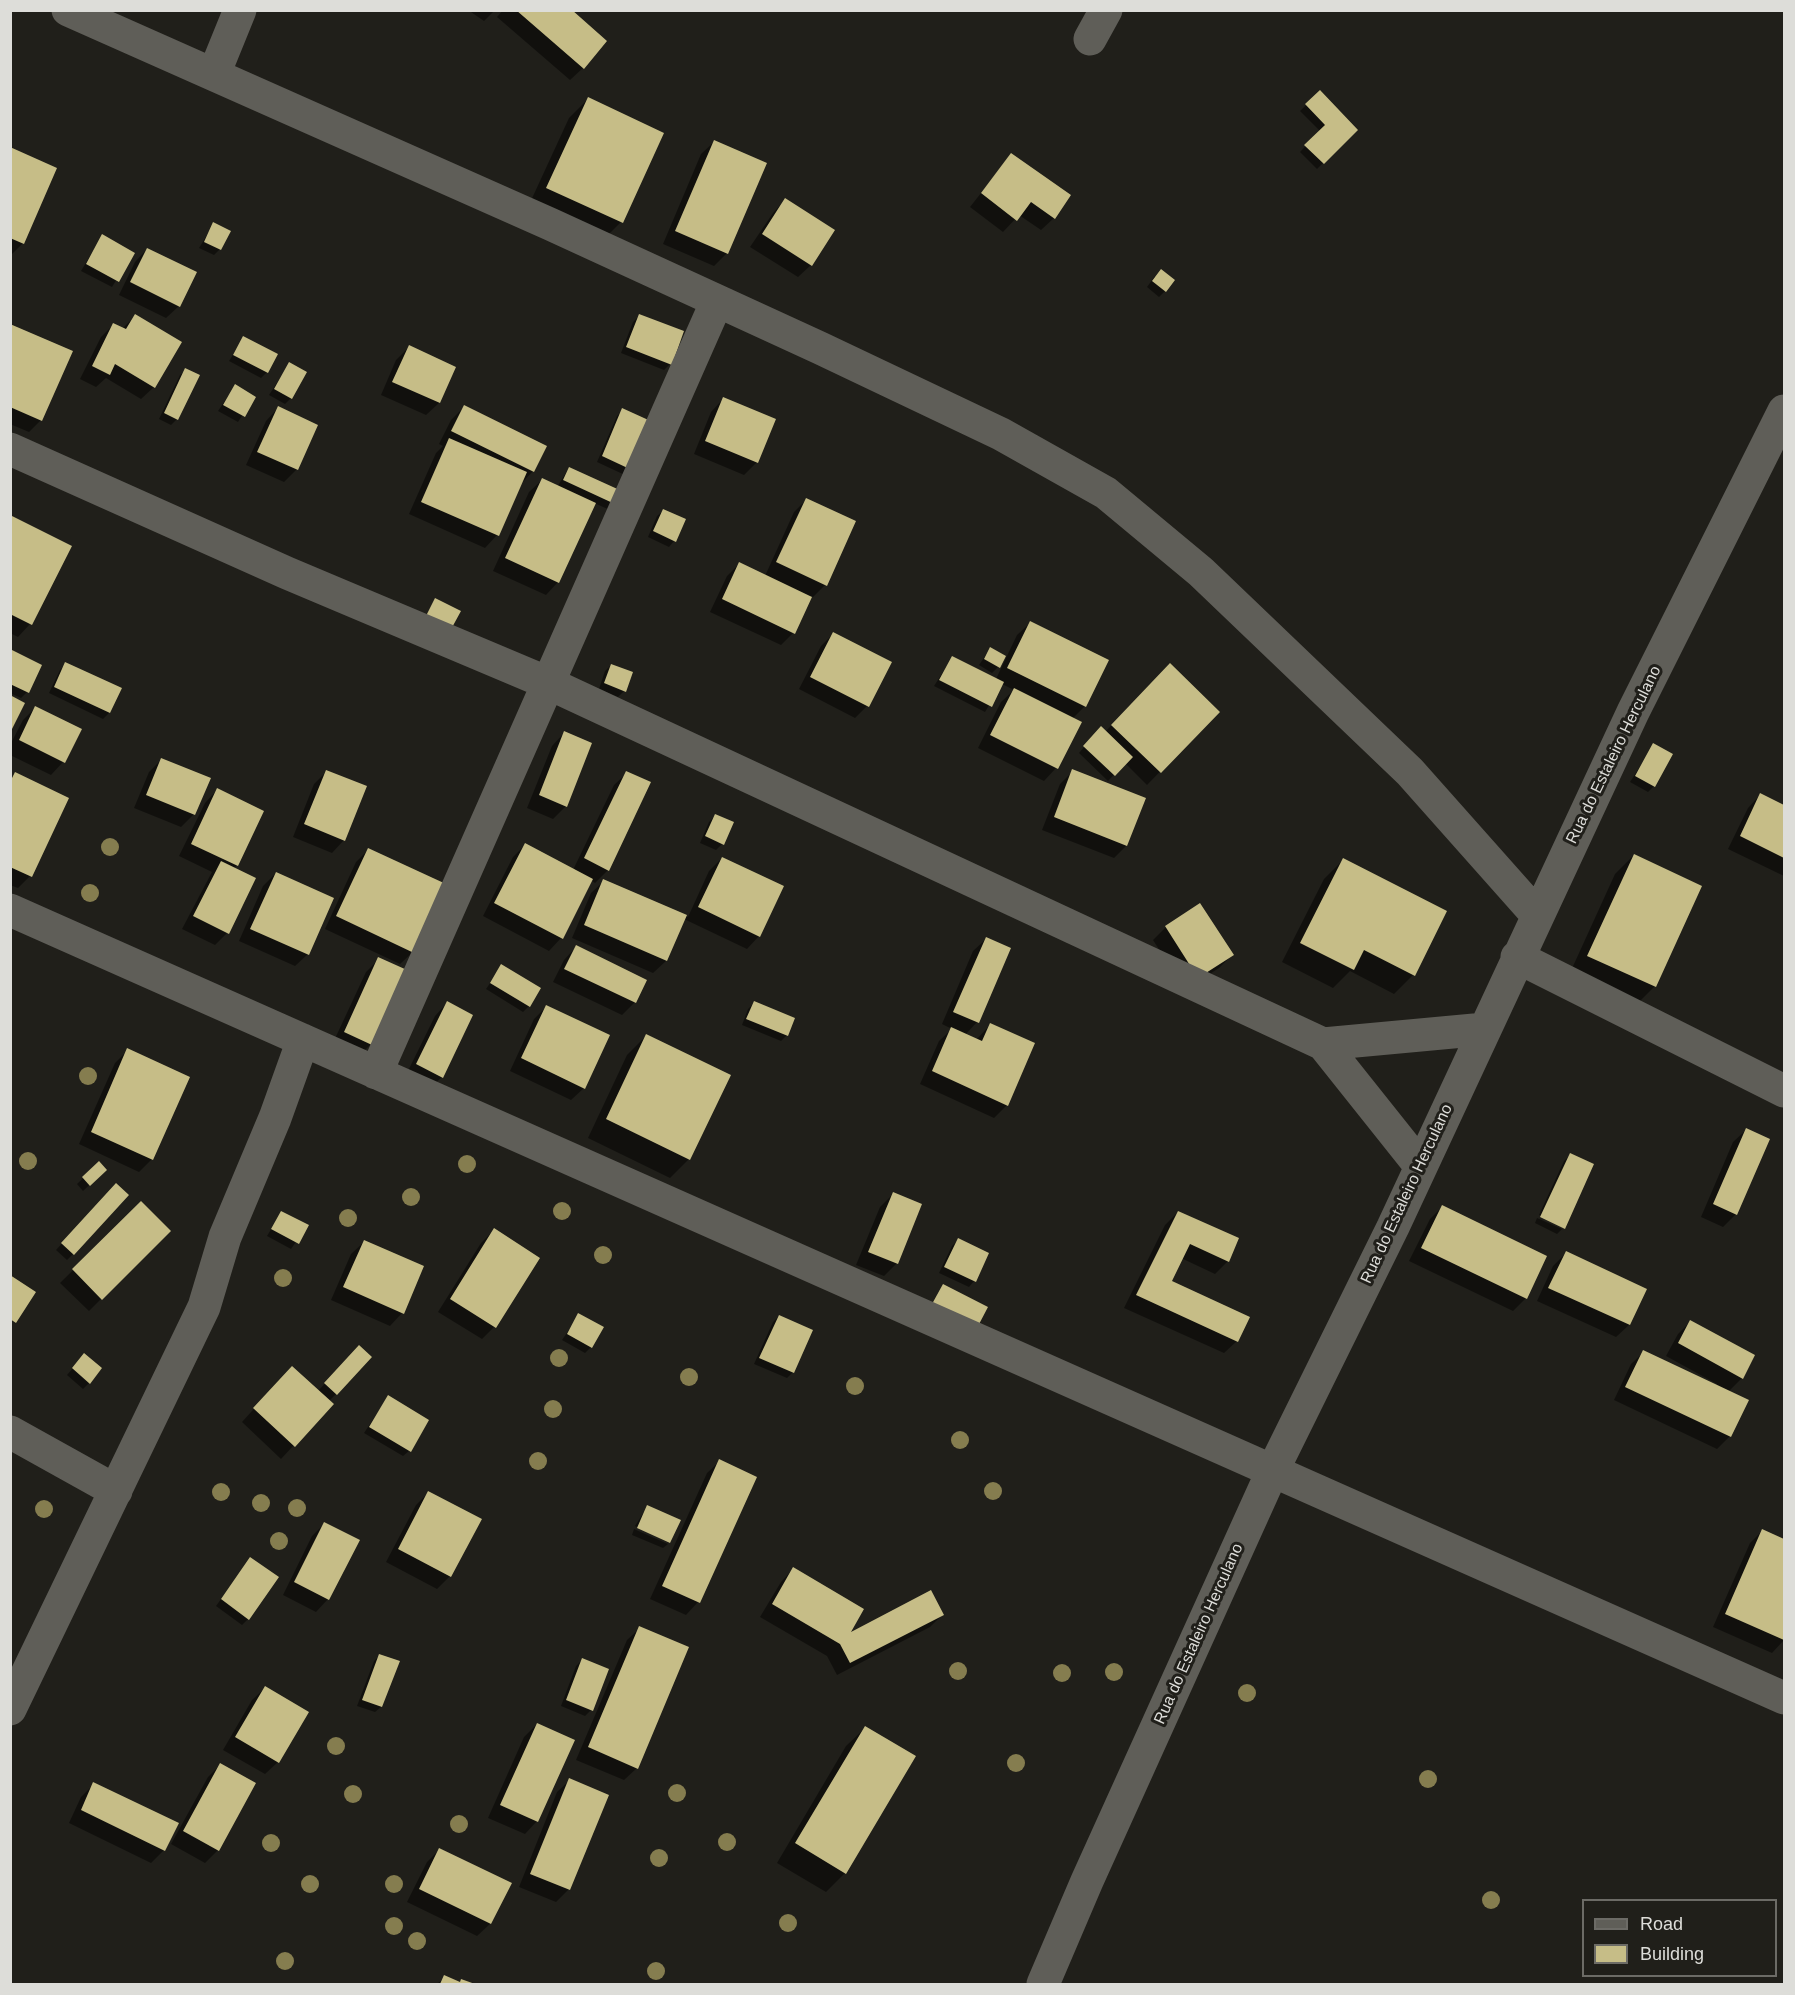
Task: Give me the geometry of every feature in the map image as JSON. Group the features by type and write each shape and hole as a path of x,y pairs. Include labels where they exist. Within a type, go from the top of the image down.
{"street":[{"path":"68,10 717,301 1001,435 1106,493 1201,572 1410,772 1537,915"},
{"path":"213,74 240,10"},
{"path":"1090,39 1106,10"},
{"path":"376,1073 717,301"},
{"name":"Rua do Estaleiro Herculano","path":"1043,1984 1092,1870 1272,1473 1421,1167 1633,712 1772,466 1785,411"},
{"path":"10,449 287,573 548,683 1323,1044 1421,1167"},
{"path":"10,910 1272,1473 1785,1698"},
{"path":"1517,957 1785,1091"},
{"path":"1323,1044 1485,1029"},
{"path":"10,1709 204,1307 225,1237 275,1118 303,1040"},
{"path":"10,1432 116,1491"}],"building":[{"path":"516,10 572,10 607,41 584,69"},
{"path":"1320,90 1358,130 1324,164 1304,145 1325,125 1305,104"},
{"path":"588,97 664,133 623,223 546,188"},
{"path":"714,140 767,163 728,254 675,231"},
{"path":"10,147 57,168 24,244 10,238"},
{"path":"1011,153 1071,195 1055,219 1031,202 1017,221 981,193"},
{"path":"785,198 835,230 812,266 762,234"},
{"path":"213,222 231,231 221,250 204,242"},
{"path":"102,234 135,253 119,282 86,264"},
{"path":"147,248 197,272 180,307 130,282"},
{"path":"1161,269 1175,280 1166,292 1152,281"},
{"path":"135,314 182,342 155,388 115,364 110,375 92,366 113,323 126,329"},
{"path":"639,314 684,331 672,365 626,347"},
{"path":"10,324 73,351 42,421 10,407"},
{"path":"243,336 278,354 268,373 233,355"},
{"path":"409,345 456,367 440,403 392,382"},
{"path":"289,362 307,372 292,399 274,389"},
{"path":"185,368 200,375 178,420 164,413"},
{"path":"235,384 256,397 245,417 223,405"},
{"path":"723,397 776,419 758,463 705,441"},
{"path":"464,405 547,446 534,472 451,431"},
{"path":"278,406 318,425 298,470 257,452"},
{"path":"622,408 655,423 634,471 602,456"},
{"path":"449,438 527,472 499,536 421,502"},
{"path":"569,467 624,492 617,505 563,480"},
{"path":"542,478 596,503 559,583 505,558"},
{"path":"806,498 856,521 827,586 776,562"},
{"path":"663,509 686,519 676,542 653,531"},
{"path":"10,515 72,546 32,625 10,614"},
{"path":"739,562 812,597 795,634 722,599"},
{"path":"435,598 461,611 449,633 424,620"},
{"path":"1030,621 1109,660 1086,707 1007,668"},
{"path":"833,632 892,662 869,707 810,677"},
{"path":"990,647 1006,656 1000,668 984,659"},
{"path":"10,649 42,665 29,693 10,684"},
{"path":"952,656 1004,682 992,707 939,680"},
{"path":"65,662 122,688 110,713 54,687"},
{"path":"1170,663 1220,712 1161,773 1111,725"},
{"path":"611,664 633,672 626,692 604,683"},
{"path":"1014,688 1082,722 1058,769 990,735"},
{"path":"10,695 25,703 10,733"},
{"path":"35,706 82,729 65,763 19,740"},
{"path":"1101,726 1133,757 1115,776 1083,746"},
{"path":"564,731 592,743 567,807 539,795"},
{"path":"1653,743 1673,754 1655,787 1635,776"},
{"path":"161,758 211,778 195,815 146,795"},
{"path":"1072,769 1146,798 1127,846 1054,817"},
{"path":"326,770 367,786 345,841 304,824"},
{"path":"626,771 651,782 609,871 584,858"},
{"path":"15,772 69,798 32,877 10,867 10,782"},
{"path":"217,788 264,811 238,866 191,844"},
{"path":"1760,793 1784,805 1784,858 1740,836"},
{"path":"715,814 734,822 724,845 705,836"},
{"path":"525,843 593,879 563,939 494,903"},
{"path":"368,848 446,884 414,953 336,916"},
{"path":"1634,854 1702,886 1656,987 1587,956"},
{"path":"722,857 784,886 760,937 698,907"},
{"path":"1343,858 1447,911 1415,976 1364,950 1354,970 1300,943"},
{"path":"221,861 256,878 229,934 193,916"},
{"path":"276,872 334,898 309,955 250,929"},
{"path":"603,879 687,915 667,961 584,925"},
{"path":"1200,903 1234,955 1198,978 1165,926"},
{"path":"986,937 1011,948 979,1023 953,1012"},
{"path":"576,945 647,980 636,1003 564,969"},
{"path":"378,957 407,970 372,1045 344,1032"},
{"path":"501,964 541,988 530,1007 490,983"},
{"path":"447,1001 473,1015 443,1078 416,1064"},
{"path":"754,1001 795,1018 788,1036 746,1019"},
{"path":"546,1005 610,1035 585,1089 521,1058"},
{"path":"990,1023 1035,1043 1008,1106 932,1071 951,1027 982,1041"},
{"path":"646,1034 731,1075 690,1160 606,1119"},
{"path":"127,1048 190,1077 153,1160 91,1132"},
{"path":"1746,1128 1770,1139 1737,1215 1713,1204"},
{"path":"1570,1153 1594,1164 1565,1229 1540,1217"},
{"path":"99,1161 107,1170 90,1186 82,1177"},
{"path":"116,1183 129,1195 74,1255 61,1243"},
{"path":"893,1192 922,1204 898,1264 868,1252"},
{"path":"141,1201 171,1231 102,1300 72,1269"},
{"path":"1442,1205 1547,1256 1527,1299 1421,1248"},
{"path":"281,1211 309,1225 299,1244 271,1229"},
{"path":"1178,1211 1239,1238 1229,1262 1190,1244 1172,1281 1250,1317 1238,1342 1136,1295"},
{"path":"494,1228 540,1258 496,1328 450,1299"},
{"path":"958,1238 989,1253 976,1282 944,1267"},
{"path":"364,1240 424,1266 404,1314 343,1287"},
{"path":"1566,1251 1647,1289 1630,1325 1548,1288"},
{"path":"10,1275 36,1292 16,1323 10,1319"},
{"path":"943,1284 988,1307 977,1328 932,1304"},
{"path":"578,1313 604,1327 592,1348 567,1334"},
{"path":"779,1315 813,1330 794,1373 759,1358"},
{"path":"1690,1320 1755,1355 1743,1379 1678,1343"},
{"path":"359,1345 372,1357 337,1395 324,1383"},
{"path":"1643,1350 1749,1400 1731,1437 1625,1387"},
{"path":"84,1353 102,1368 90,1384 72,1368"},
{"path":"292,1366 334,1404 295,1447 253,1408"},
{"path":"388,1395 429,1420 411,1452 369,1427"},
{"path":"719,1459 757,1477 700,1603 662,1586"},
{"path":"428,1491 482,1519 451,1577 398,1549"},
{"path":"647,1505 681,1520 670,1543 637,1528"},
{"path":"324,1522 360,1540 329,1600 294,1582"},
{"path":"1762,1529 1784,1539 1784,1640 1725,1614"},
{"path":"250,1557 279,1577 249,1620 221,1599"},
{"path":"793,1567 864,1609 851,1632 931,1590 944,1615 850,1663 840,1644 772,1604"},
{"path":"639,1626 689,1647 638,1769 588,1747"},
{"path":"379,1654 400,1661 382,1707 362,1700"},
{"path":"582,1658 609,1669 593,1711 566,1700"},
{"path":"265,1686 309,1712 279,1763 235,1737"},
{"path":"537,1723 575,1740 538,1822 500,1805"},
{"path":"865,1726 916,1756 846,1874 795,1843"},
{"path":"220,1763 256,1783 219,1851 183,1831"},
{"path":"569,1778 609,1795 570,1890 530,1874"},
{"path":"93,1782 179,1823 165,1851 81,1810"},
{"path":"439,1848 512,1883 491,1924 419,1889"},
{"path":"444,1975 460,1982 461,1979 475,1984 440,1984"}]}
